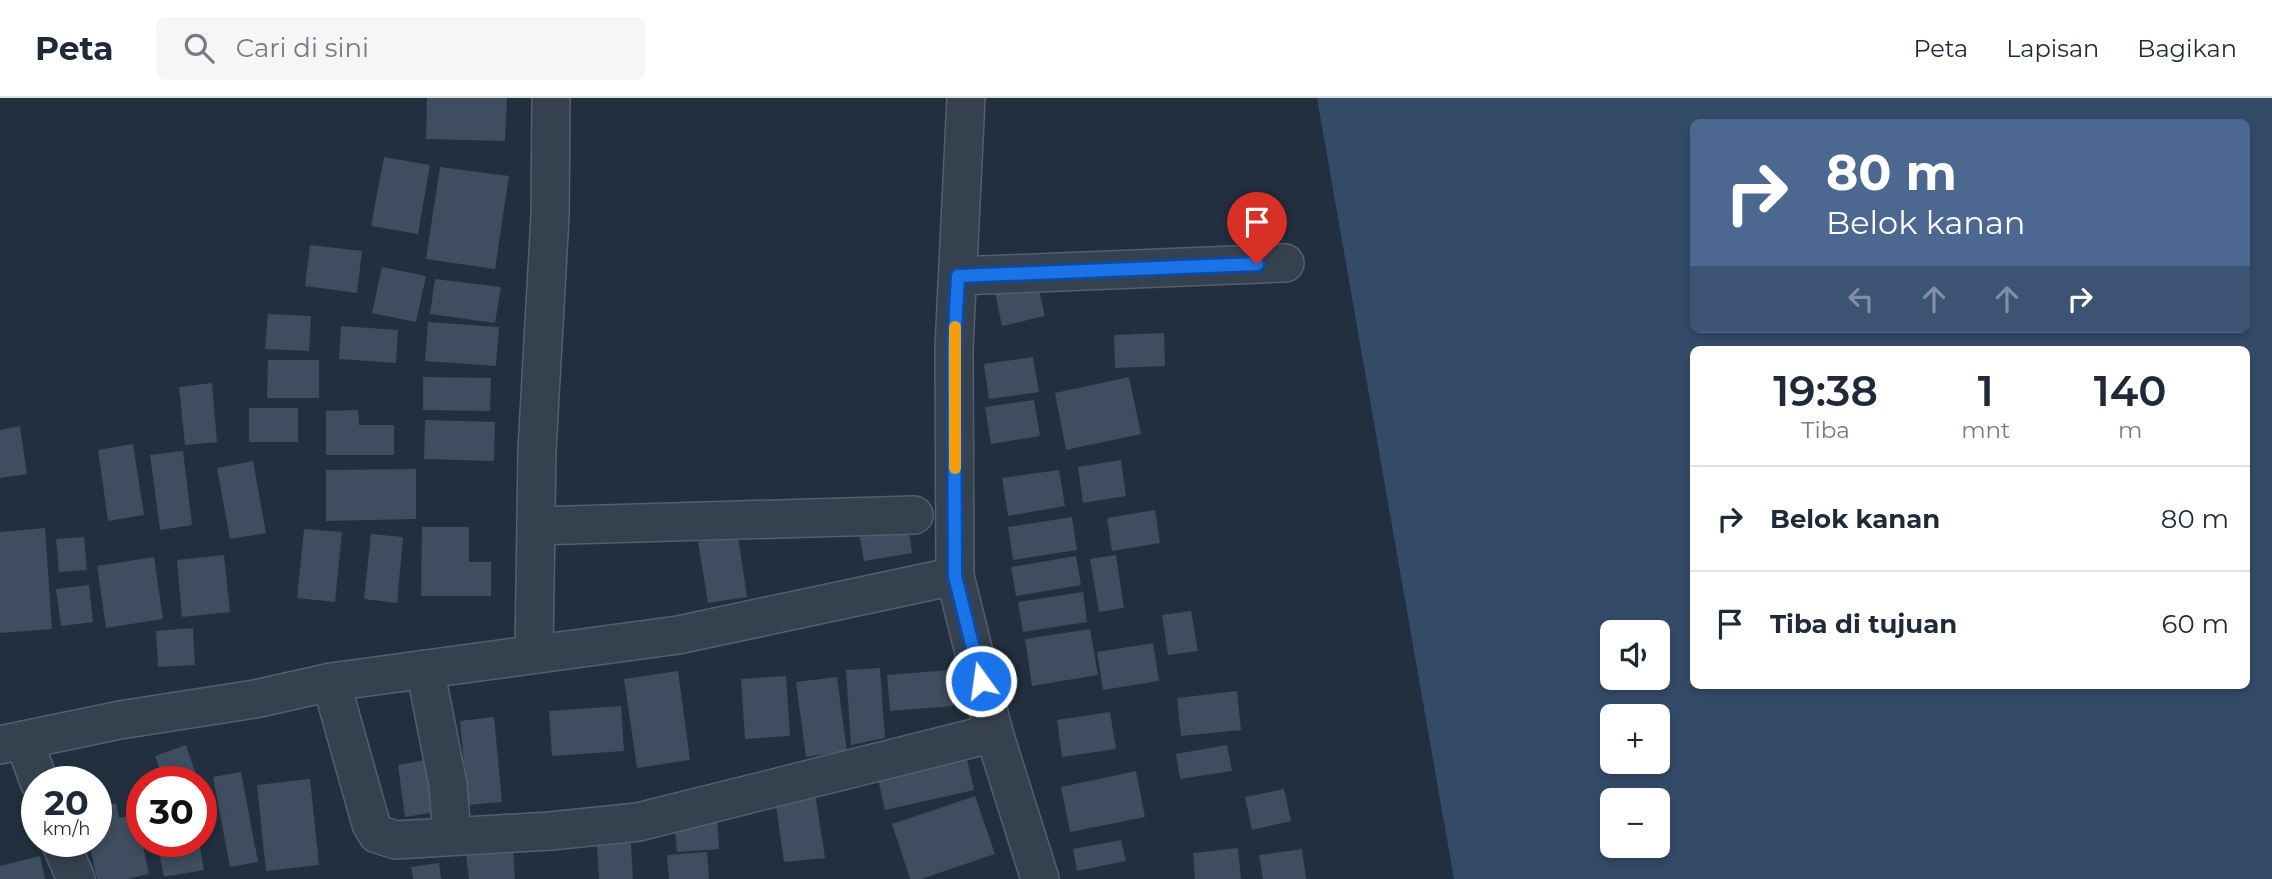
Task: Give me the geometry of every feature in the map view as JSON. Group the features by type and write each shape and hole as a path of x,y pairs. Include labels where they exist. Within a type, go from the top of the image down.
{"street":[{"path":"534,653 536,527 550,216 551,98"},
{"path":"966,98 954,348 955,576 1033,877"},
{"path":"958,276 1284,262"},
{"path":"536,527 914,515"},
{"path":"28,766 12,743 120,720 255,699 331,682 678,635 955,576"},
{"path":"425,668 448,785 452,836"},
{"path":"331,682 371,824 377,834 396,839 550,831 638,822 994,733"},
{"path":"66,857 76,879"}],"water":[{"path":"1317,98 2272,98 2272,879 1454,879"}],"building":[{"path":"427,98 507,98 505,141 426,139"},
{"path":"384,157 430,165 418,234 371,226"},
{"path":"440,167 509,176 495,269 426,259"},
{"path":"310,245 362,251 357,293 305,286"},
{"path":"382,267 426,276 416,322 372,313"},
{"path":"435,279 501,287 495,323 430,314"},
{"path":"1037,282 1045,316 1002,326 995,292"},
{"path":"268,314 311,316 309,351 265,349"},
{"path":"428,322 499,327 496,366 425,361"},
{"path":"341,326 398,330 396,363 339,359"},
{"path":"1164,333 1165,366 1115,368 1114,335"},
{"path":"1033,357 1039,392 989,399 984,364"},
{"path":"268,360 319,360 319,398 267,398"},
{"path":"423,377 491,378 490,411 423,410"},
{"path":"1129,377 1141,434 1066,450 1055,393"},
{"path":"212,383 217,442 185,445 179,387"},
{"path":"1034,400 1040,436 991,444 985,407"},
{"path":"249,408 298,408 298,442 249,442"},
{"path":"358,410 359,425 394,425 394,455 326,455 326,411"},
{"path":"425,420 495,422 494,461 424,459"},
{"path":"20,426 27,474 0,478 0,430"},
{"path":"133,444 144,515 108,521 98,450"},
{"path":"183,451 192,525 160,530 150,455"},
{"path":"1121,460 1126,496 1083,503 1078,467"},
{"path":"253,461 266,533 230,539 217,468"},
{"path":"416,469 416,519 326,521 326,470"},
{"path":"1059,470 1065,506 1008,516 1002,478"},
{"path":"1155,510 1160,543 1112,551 1107,518"},
{"path":"1072,517 1077,550 1013,560 1008,527"},
{"path":"908,524 912,553 864,561 859,532"},
{"path":"422,527 469,527 469,562 491,562 491,596 421,596"},
{"path":"45,528 52,629 0,633 0,532"},
{"path":"304,529 342,532 335,602 297,598"},
{"path":"371,534 403,537 397,603 364,599"},
{"path":"738,536 747,597 708,603 698,542"},
{"path":"84,537 87,570 59,572 56,539"},
{"path":"224,555 230,612 182,617 177,560"},
{"path":"1116,555 1124,608 1099,612 1090,559"},
{"path":"1076,556 1081,585 1016,596 1011,567"},
{"path":"154,557 163,619 106,628 97,566"},
{"path":"89,585 93,622 61,626 56,589"},
{"path":"1083,592 1087,622 1023,632 1018,602"},
{"path":"1191,611 1198,651 1168,655 1162,615"},
{"path":"193,628 195,665 158,667 156,631"},
{"path":"1090,629 1098,675 1032,686 1025,639"},
{"path":"1153,643 1159,681 1103,690 1097,652"},
{"path":"880,668 885,738 851,745 846,670"},
{"path":"950,670 953,706 890,711 887,675"},
{"path":"678,671 690,760 637,768 624,679"},
{"path":"786,676 790,736 745,739 741,679"},
{"path":"837,677 847,751 806,757 796,682"},
{"path":"1237,691 1241,730 1181,736 1177,698"},
{"path":"621,706 624,751 552,756 549,711"},
{"path":"1110,712 1116,749 1062,757 1057,720"},
{"path":"494,717 502,802 468,805 460,721"},
{"path":"186,745 193,766 158,766 155,756"},
{"path":"1227,745 1232,771 1180,779 1176,754"},
{"path":"964,746 974,790 885,810 875,766"},
{"path":"436,758 443,811 405,817 398,765"},
{"path":"1136,771 1145,817 1070,832 1061,787"},
{"path":"241,772 258,862 230,867 217,798 217,776"},
{"path":"310,779 319,865 266,871 257,785"},
{"path":"814,786 825,858 784,862 774,792"},
{"path":"1284,789 1291,821 1252,830 1245,797"},
{"path":"975,796 995,854 921,879 910,879 892,824"},
{"path":"116,803 119,818 126,816 126,857 145,857 149,874 127,879 97,879 92,857 112,857 112,804"},
{"path":"717,815 719,849 677,852 674,818"},
{"path":"630,828 633,879 599,879 596,831"},
{"path":"1121,840 1126,861 1077,871 1073,849"},
{"path":"1238,848 1241,879 1195,879 1193,853"},
{"path":"1302,849 1306,879 1263,879 1259,855"},
{"path":"513,850 515,879 469,879 466,854"},
{"path":"707,852 709,879 669,879 667,855"},
{"path":"40,857 45,879 0,879 0,866"},
{"path":"160,857 202,857 204,870 164,877"},
{"path":"439,863 441,879 413,879 411,867"}],"slow traffic":[{"path":"955,327 955,468"}],"route":[{"path":"981,681 955,576 954,348 958,276 1257,264"}]}
